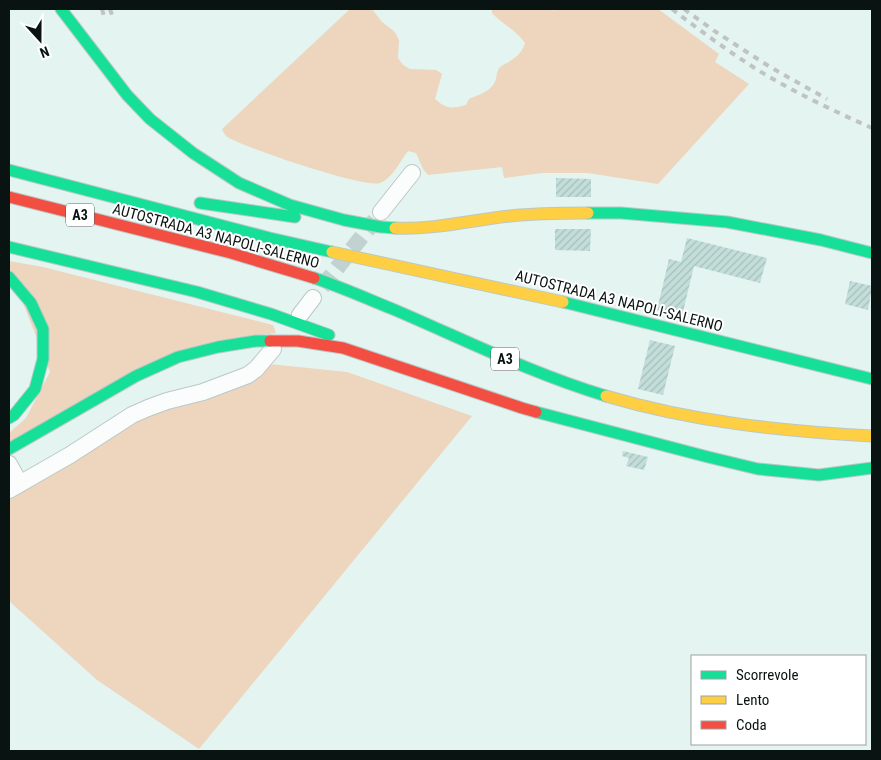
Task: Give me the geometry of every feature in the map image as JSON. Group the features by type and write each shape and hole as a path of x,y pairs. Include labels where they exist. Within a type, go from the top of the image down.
{"highway":[{"path":"60,9 127,96 150,119 193,153 239,183 290,205 344,220 381,219"},
{"name":"A3","path":"14,171 146,194"},
{"name":"AUTOSTRADA A3 NAPOLI-SALERNO","path":"14,171 270,238 549,298 872,378"},
{"name":"AUTOSTRADA A3 NAPOLI-SALERNO","path":"9,197 286,268 431,325 526,368 596,393 659,412 746,426 872,436"},
{"path":"185,200 261,213 381,219 421,228 535,213 621,214 672,217 728,222 872,252"},
{"path":"9,247 197,292 321,331 442,380"},
{"path":"9,277 31,303 43,328 44,359 35,389 14,415 9,418"},
{"path":"9,450 136,376 178,357 218,347 256,341 298,341 343,348 522,408 708,457 758,468 819,475 872,468"}],"street":[{"path":"381,219 412,173"},
{"path":"300,315 313,298"},
{"path":"9,464 14,487 70,456 132,416 148,408 203,392 248,375 256,369 273,349"}],"shaded area":[{"path":"350,9 372,9 382,22 395,32 399,40 398,58 403,65 410,69 436,70 442,74 435,99 443,105 450,107 466,105 469,99 490,88 495,82 500,67 517,55 524,46 525,43 521,38 492,13 492,9 552,9 554,11 556,9 658,9 719,54 715,62 749,84 658,184 588,173 542,173 504,178 502,167 428,175 423,169 416,153 408,151 385,181 370,183 306,167 226,136 222,129"},
{"path":"9,261 43,267 273,325 276,333 220,340 9,444 9,433 26,418 50,372 9,267"},
{"path":"269,364 347,372 472,416 199,749 97,680 9,601 9,497 140,416"}],"building":[{"path":"556,178 591,179 591,197 556,197"},
{"path":"555,229 591,229 590,251 555,250"},
{"path":"687,238 767,258 760,283 694,266 682,316 657,310 669,259 681,262"},
{"path":"850,281 872,286 868,310 845,304"},
{"path":"650,340 675,346 663,395 638,389"},
{"path":"623,451 648,457 644,470 626,466 629,458 622,456"}],"tunnel":[{"path":"322,287 375,220"}],"railway":[{"path":"102,9 105,20"},
{"path":"110,9 113,18"},
{"path":"672,9 766,75 818,103 872,128"},
{"path":"684,9 770,67 827,99"}],"traffic: fast":[{"path":"61,9 127,95 150,119 193,153 239,183 290,205 344,220 395,228"},
{"path":"9,170 270,238 332,252"},
{"path":"200,203 295,217"},
{"path":"588,213 621,213 727,222 821,240 872,253"},
{"path":"9,247 197,292 271,314 329,335"},
{"path":"9,277 31,303 43,329 43,359 35,389 14,415 9,418"},
{"path":"314,278 395,310 552,378 606,396"},
{"path":"563,302 872,379"},
{"path":"9,449 136,376 178,357 218,347 256,341 270,341"},
{"path":"536,412 758,469 819,475 872,468"}],"traffic: slow":[{"path":"395,228 439,226 520,215 588,213"},
{"path":"332,252 563,302"},
{"path":"606,396 672,413 738,424 872,436"}],"traffic: jam":[{"path":"9,197 231,253 314,278"},
{"path":"270,341 298,341 343,348 536,412"}]}
